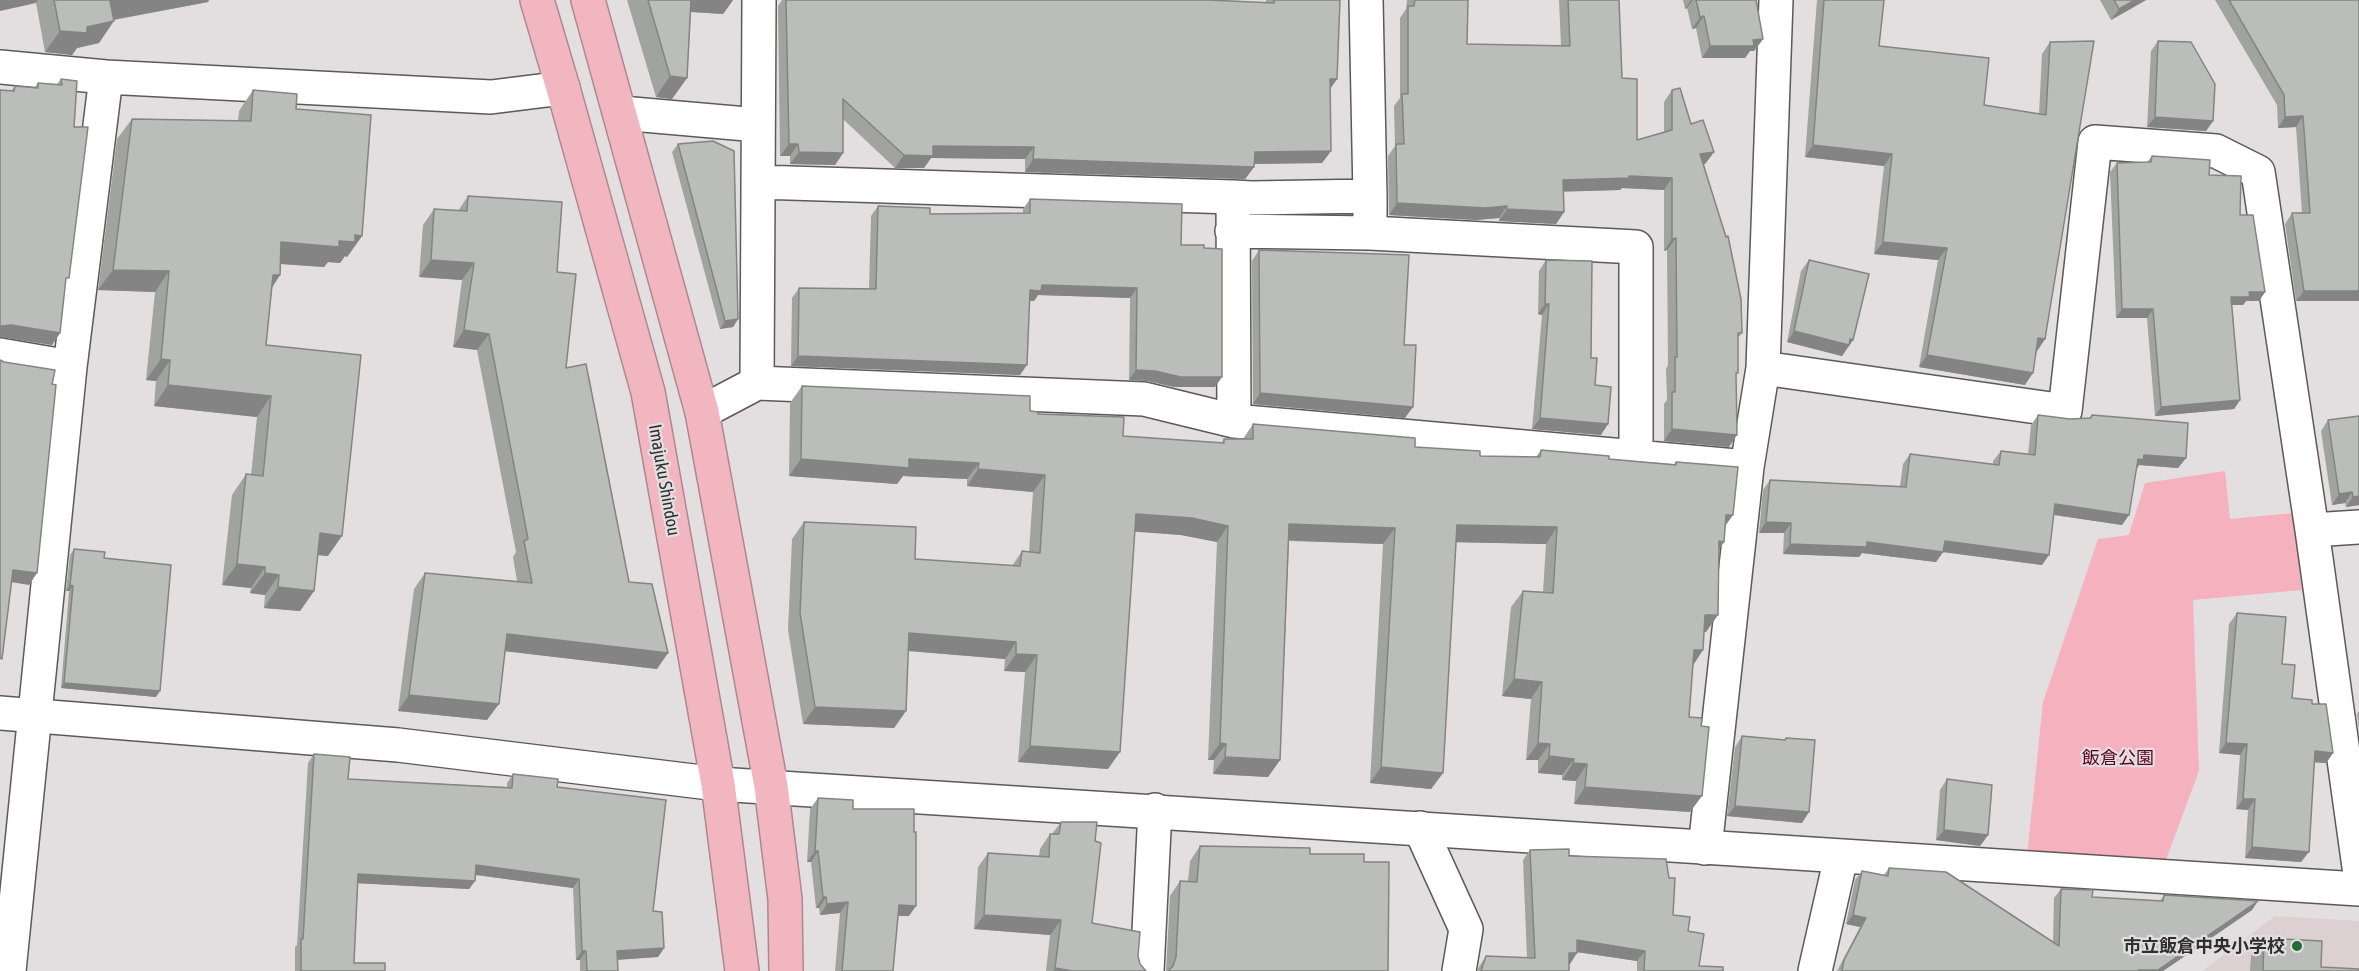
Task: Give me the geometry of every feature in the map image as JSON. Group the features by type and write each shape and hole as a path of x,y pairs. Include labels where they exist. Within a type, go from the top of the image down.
{"highway":[{"name":"Imajuku Shindou","path":"537,0 648,392 718,784 742,971"},
{"path":"588,0 702,412 771,786 785,899 786,971"}],"street":[{"path":"757,383 759,0"},
{"path":"1365,0 1370,233"},
{"path":"1705,848 1747,467 1763,368 1776,0"},
{"path":"0,67 106,78 491,97 563,88"},
{"path":"9,971 70,367 106,78"},
{"path":"621,113 759,125"},
{"path":"1763,368 2065,411 2095,142 2216,151 2258,172 2312,530 2359,867"},
{"path":"758,182 1252,198 1370,196"},
{"path":"1233,197 1234,421"},
{"path":"1232,231 1370,233 1636,247 1636,458"},
{"path":"0,355 70,367"},
{"path":"702,412 757,383 1144,399 1234,421 1747,467"},
{"path":"2312,530 2359,527"},
{"path":"0,713 398,745 718,784 1155,810 1841,857 2359,889"},
{"path":"1147,971 1155,810"},
{"path":"1420,828 1466,929 1459,971"},
{"path":"1815,971 1841,857"}],"shaded area":[{"name":"市立飯倉中央小学校","path":"2275,916 2359,921 2359,971 2202,971"}],"green space":[{"name":"飯倉公園","path":"2225,471 2230,519 2294,513 2302,590 2193,600 2199,771 2164,865 2027,856 2043,702 2098,539 2129,535 2145,483"}],"building":[{"path":"54,0 117,0 110,1 114,21 87,27 87,33 60,31"},
{"path":"648,0 691,0 687,78 670,76"},
{"path":"786,0 1209,0 1274,3 1274,0 1340,0 1337,79 1330,79 1331,151 1255,152 1254,167 1033,159 1034,147 933,146 933,156 904,155 843,99 843,153 799,152 798,144 789,144"},
{"path":"1415,0 1468,0 1467,44 1570,46 1568,0 1619,0 1622,78 1637,79 1637,140 1672,130 1672,90 1680,88 1691,124 1703,120 1714,152 1700,154 1726,237 1728,236 1741,299 1742,333 1738,333 1738,373 1736,373 1737,435 1672,429 1672,392 1675,392 1675,357 1677,357 1676,238 1672,239 1672,178 1629,176 1629,178 1563,180 1564,212 1507,209 1507,206 1485,208 1397,203 1396,144 1404,144 1402,94 1408,94 1408,6 1414,6"},
{"path":"1696,0 1756,0 1763,39 1753,40 1754,46 1710,46 1704,16 1700,17"},
{"path":"1824,0 1884,0 1879,46 1989,58 1984,105 2046,115 2050,42 2094,41 2045,339 2038,338 2033,373 1927,355 1947,248 1883,242 1892,154 1813,145"},
{"path":"2114,0 2135,0 2119,9"},
{"path":"2229,0 2359,0 2359,291 2304,291 2292,213 2310,213 2303,116 2285,117 2284,95"},
{"path":"2158,41 2191,42 2215,84 2213,121 2155,117"},
{"path":"61,79 77,81 74,127 88,127 60,333 11,325 0,327 0,90 14,91 15,86 38,88 38,83 62,85"},
{"path":"253,90 297,94 296,109 371,115 362,236 355,235 355,242 339,241 339,247 281,242 280,275 273,275 266,345 361,355 342,536 320,533 314,591 278,587 279,575 265,573 265,567 237,564 246,474 263,476 271,396 168,385 170,360 161,359 169,271 113,270 132,119 251,121"},
{"path":"713,141 734,151 738,319 725,321 678,144"},
{"path":"2152,156 2210,160 2209,175 2241,176 2240,215 2253,215 2265,292 2249,292 2250,297 2231,297 2240,400 2161,407 2153,309 2122,309 2117,163 2151,162"},
{"path":"468,196 562,202 557,272 576,274 566,368 586,364 629,582 652,584 668,653 507,634 499,704 409,695 425,573 532,583 524,541 528,539 489,334 464,330 474,263 431,260 434,209 467,211"},
{"path":"1030,199 1182,204 1181,245 1204,245 1204,248 1222,249 1222,377 1181,377 1155,371 1136,370 1137,288 1042,285 1041,291 1030,290 1027,365 798,356 799,288 876,289 878,206 930,208 930,214 1030,213"},
{"path":"1259,250 1409,255 1404,345 1416,345 1413,407 1260,393"},
{"path":"1546,260 1592,261 1591,358 1597,358 1595,385 1611,387 1608,424 1540,418 1549,304 1545,304"},
{"path":"1809,260 1869,274 1853,340 1850,339 1849,345 1794,331"},
{"path":"0,360 55,370 52,384 56,385 37,573 13,570 2,659 0,658"},
{"path":"802,386 1030,396 1030,411 1038,412 1038,414 1124,417 1123,436 1224,443 1224,439 1253,439 1253,424 1415,438 1415,447 1480,451 1480,456 1540,457 1541,450 1676,465 1676,462 1738,467 1733,515 1726,515 1724,542 1719,541 1718,615 1705,615 1703,650 1694,650 1689,717 1702,718 1701,726 1709,727 1702,796 1585,787 1587,764 1573,763 1574,759 1549,756 1550,744 1538,743 1542,682 1514,679 1523,591 1553,593 1557,527 1457,525 1443,773 1381,767 1395,528 1289,524 1280,760 1225,757 1226,744 1220,743 1228,526 1192,518 1136,514 1120,752 1030,746 1037,655 1016,654 1016,642 909,633 906,711 815,707 800,613 804,522 916,527 915,559 1020,566 1022,551 1040,553 1045,475 978,469 979,463 909,459 909,468 801,459"},
{"path":"2038,415 2070,419 2091,418 2092,415 2188,423 2186,458 2144,455 2143,460 2138,459 2129,515 2055,504 2049,555 1945,541 1943,552 1867,542 1867,547 1790,544 1791,523 1766,522 1770,480 1906,487 1910,454 1999,465 2001,451 2035,455"},
{"path":"2359,416 2359,496 2353,497 2352,492 2339,494 2328,420"},
{"path":"74,549 105,552 104,558 171,565 160,691 64,683"},
{"path":"2237,613 2286,617 2282,664 2295,665 2292,698 2312,700 2312,704 2326,704 2333,753 2315,751 2309,852 2252,847 2255,799 2243,799 2247,744 2226,743"},
{"path":"1742,736 1815,740 1809,812 1735,806"},
{"path":"314,754 350,757 348,779 512,788 513,774 558,779 557,787 666,800 653,911 662,912 664,948 617,951 618,971 587,971 586,951 582,951 579,879 476,865 475,881 358,874 354,963 385,963 385,971 301,971 301,939 303,939"},
{"path":"1947,779 1992,785 1988,835 1944,830"},
{"path":"818,798 853,800 853,809 914,809 916,906 899,905 893,971 842,971 848,902 827,904 826,897 823,897 818,851 815,851"},
{"path":"1061,822 1097,822 1095,841 1101,843 1092,923 1140,932 1138,956 1140,964 1146,971 1073,971 1055,968 1061,920 984,915 988,853 1049,857 1050,834 1059,834"},
{"path":"1200,846 1310,848 1310,854 1364,854 1364,862 1389,862 1388,971 1168,971 1173,966 1176,957 1180,881 1197,882"},
{"path":"1569,849 1569,856 1666,859 1669,878 1675,878 1673,915 1690,917 1688,931 1704,934 1699,966 1723,967 1723,971 1644,971 1645,951 1577,940 1577,953 1569,953 1569,971 1481,971 1486,956 1535,958 1530,850"},
{"path":"1889,868 1946,872 2059,946 2061,889 2093,890 2092,897 2163,901 2164,895 2258,901 2158,970 1842,971 1844,960 1866,918 1853,915 1862,871 1888,876"},
{"path":"2264,938 2322,941 2321,967 2359,969 2359,971 2263,971"}],"place":[{"name":"市立飯倉中央小学校","path":"2297,946"}]}
